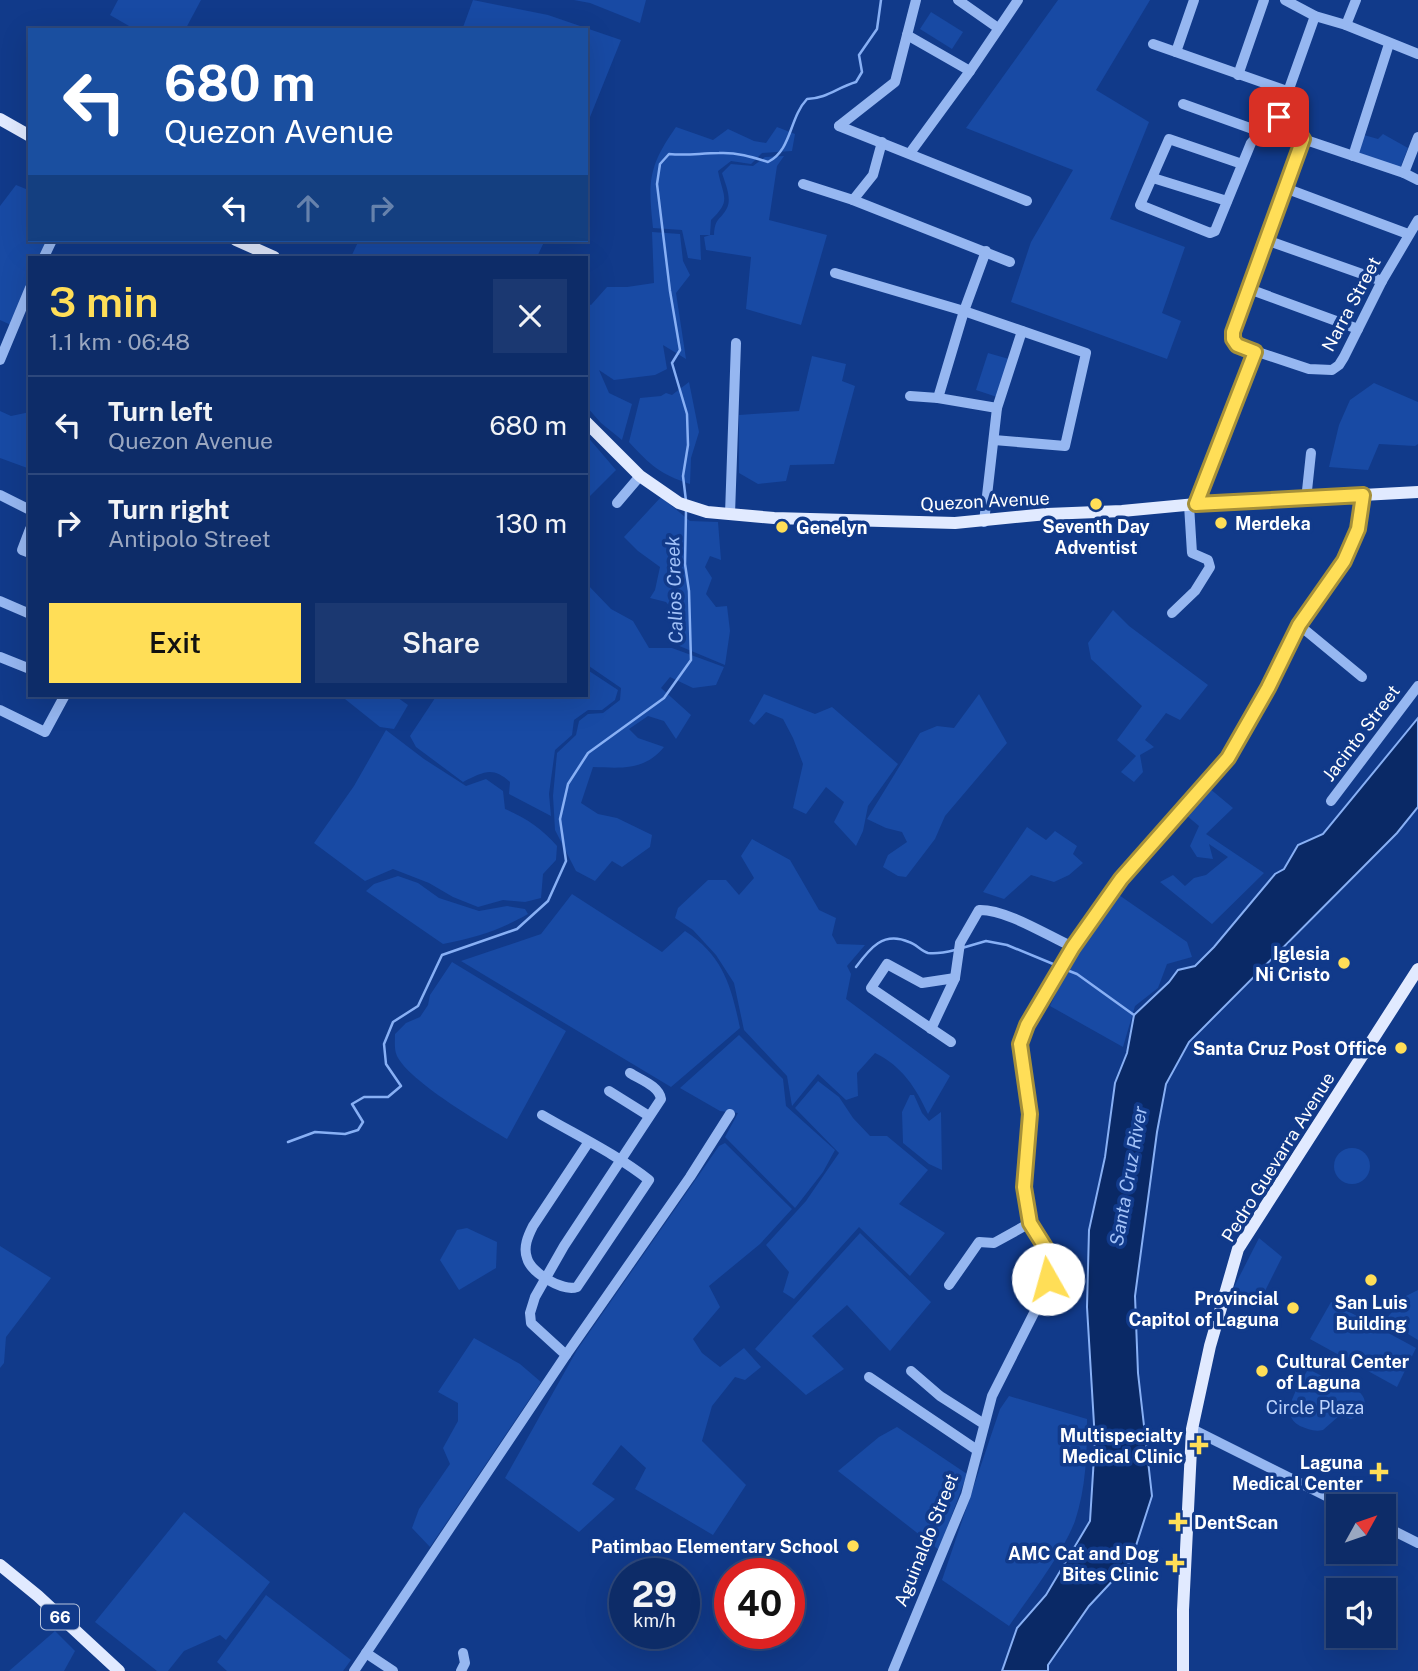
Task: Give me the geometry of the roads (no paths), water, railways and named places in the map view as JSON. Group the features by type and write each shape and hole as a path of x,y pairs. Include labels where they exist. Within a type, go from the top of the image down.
{"main road":[{"path":"0,119 28,135"},
{"path":"240,242 272,256"},
{"name":"Quezon Avenue","path":"588,424 639,476 679,503 695,509 730,514 804,520 955,523 1047,514 1418,492"},
{"name":"Pedro Guevarra Avenue","path":"1183,1671 1183,1610 1192,1429 1210,1346 1238,1249 1418,969"},
{"name":"66","path":"0,1565 119,1671"}],"street":[{"path":"916,0 895,82 839,126 1027,201"},
{"path":"958,0 998,28"},
{"path":"910,153 1018,0"},
{"path":"1176,52 1194,0"},
{"path":"1238,75 1264,0"},
{"path":"1285,0 1315,16 1346,25 1418,54"},
{"path":"1346,25 1356,0"},
{"path":"1242,164 1169,139 1140,205 1210,233 1218,227 1251,144 1261,132 1279,121 1287,91 1315,16"},
{"path":"907,36 970,71"},
{"path":"1153,44 1287,91"},
{"path":"1353,156 1389,44"},
{"path":"1184,104 1261,132"},
{"path":"1279,121 1285,131 1303,139 1418,180"},
{"path":"1404,173 1418,137"},
{"path":"1172,613 1195,591 1210,567 1208,560 1192,553 1193,505 1255,352 1237,345 1233,339 1303,139"},
{"path":"853,200 873,175 882,142"},
{"path":"1153,178 1227,201"},
{"path":"803,184 853,200 1010,262"},
{"path":"1285,188 1408,234"},
{"name":"Narra Street","path":"1255,352 1309,369 1332,370 1339,365 1382,281 1418,220"},
{"path":"1266,240 1382,281"},
{"path":"938,398 964,311 986,251"},
{"path":"835,273 964,311 1086,353 1065,446 993,440"},
{"path":"1249,289 1358,329"},
{"path":"0,357 28,293"},
{"path":"984,522 997,408 1022,331"},
{"path":"730,514 736,343"},
{"path":"910,396 997,408"},
{"path":"1306,500 1311,453"},
{"path":"617,503 639,476"},
{"path":"0,495 28,509"},
{"name":"Aguinaldo Street","path":"893,1671 966,1495 992,1396 1037,1307 1048,1279 1050,1265 1045,1247 1030,1223 1024,1187 1030,1114 1020,1044 1027,1025 1073,947 1121,879 1228,758 1268,688 1299,625 1344,561 1358,529 1363,495"},
{"path":"28,534 22,550 28,552"},
{"path":"0,601 28,613"},
{"path":"1299,625 1362,677"},
{"path":"0,657 28,668"},
{"name":"Jacinto Street","path":"1331,801 1418,686"},
{"path":"0,710 45,732 64,697"},
{"path":"931,1029 955,978 960,943 979,910 987,909 1013,919 1073,947"},
{"path":"951,1042 871,988 887,964 922,983 955,978"},
{"path":"566,1355 531,1324 530,1313 535,1297 564,1247 661,1099 660,1094 630,1073"},
{"path":"608,1091 649,1116"},
{"path":"354,1671 730,1114"},
{"path":"542,1115 588,1143 622,1159 649,1180 577,1287 572,1289 546,1278 527,1262 527,1238 588,1143"},
{"path":"949,1285 979,1242 995,1243 1030,1223"},
{"path":"911,1371 940,1396 984,1424"},
{"path":"869,1377 977,1450"},
{"path":"1192,1429 1326,1496"},
{"path":"1396,1532 1418,1544"},
{"path":"366,1653 393,1671"},
{"path":"461,1671 465,1663 463,1653"}],"water":[{"name":"Santa Cruz River","path":"1418,718 1418,807 1397,833 1189,1042 1166,1084 1135,1296 1138,1373 1152,1496 1131,1561 1089,1606 1048,1665 1048,1671 1002,1671 1017,1628 1046,1595 1090,1521 1095,1441 1087,1307 1089,1230 1105,1157 1115,1083 1127,1053 1134,1015 1178,970 1195,966 1214,947 1275,874 1284,869 1298,845 1323,834"}],"waterway":[{"name":"Calios Creek","path":"686,501 683,476 688,445 687,414 672,363 680,350 657,184 660,164 669,154 732,153 768,162 776,157 807,99 821,97 856,82 862,72 859,55 877,29 881,0"},
{"name":"Calios Creek","path":"288,1142 315,1132 345,1134 358,1130 363,1122 352,1104 364,1097 388,1097 401,1086 386,1064 384,1044 393,1022 418,1006 442,955 517,929 548,901 566,861 560,819 568,784 588,753 664,698 691,660 689,591 685,564 686,511"},
{"path":"856,967 872,948 884,940 900,939 928,953 955,950"},
{"path":"962,948 986,941 1007,945 1058,966"},
{"path":"1064,969 1077,974 1134,1015"}],"place":[{"name":"Seventh Day Adventist","path":"1096,504"},
{"name":"Merdeka","path":"1221,523"},
{"name":"Genelyn","path":"782,527"},
{"name":"Iglesia Ni Cristo","path":"1344,963"},
{"name":"Santa Cruz Post Office","path":"1401,1048"},
{"name":"San Luis Building","path":"1371,1280"},
{"name":"Provincial Capitol of Laguna","path":"1293,1308"},
{"name":"Cultural Center of Laguna","path":"1262,1371"},
{"name":"Multispecialty Medical Clinic","path":"1199,1445"},
{"name":"Laguna Medical Center","path":"1379,1472"},
{"name":"DentScan","path":"1178,1522"},
{"name":"Patimbao Elementary School","path":"853,1546"},
{"name":"AMC Cat and Dog Bites Clinic","path":"1175,1563"}],"park label":[{"name":"Circle Plaza","path":"1315,1407"}]}
